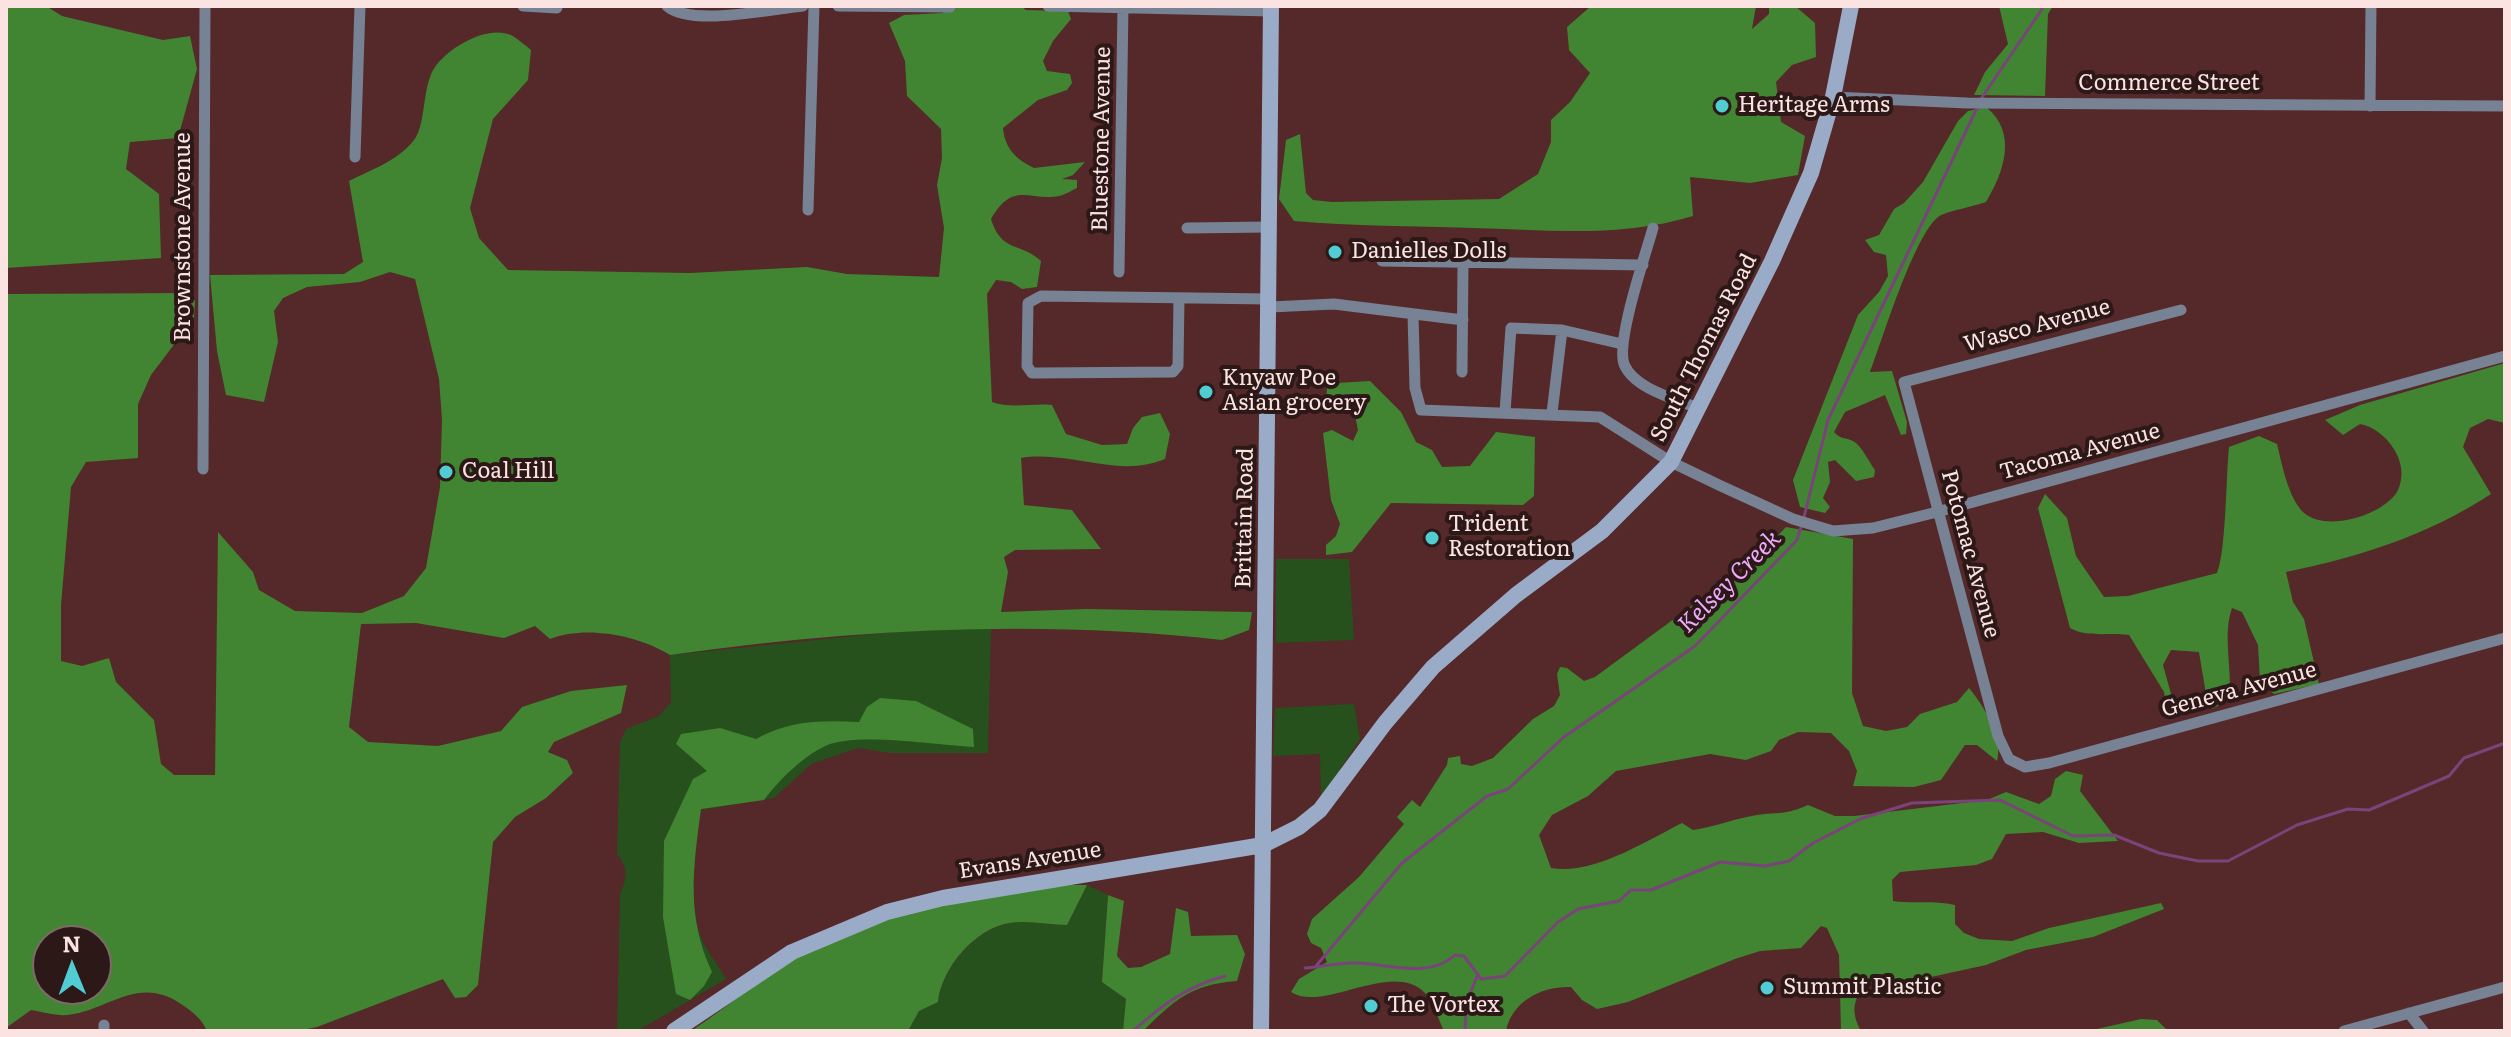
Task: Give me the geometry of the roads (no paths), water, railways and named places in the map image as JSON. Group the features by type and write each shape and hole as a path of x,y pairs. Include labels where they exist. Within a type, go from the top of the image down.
{"street":[{"name":"Brownstone Avenue","path":"203,469 205,6"},
{"path":"355,157 360,6"},
{"path":"523,6 557,8"},
{"path":"667,7 676,13 713,15 803,6"},
{"path":"808,210 814,6"},
{"path":"838,6 950,7"},
{"path":"1048,6 1271,9"},
{"name":"South Thomas Road","path":"1377,735 1418,683 1465,637 1602,531 1671,462 1795,213 1811,173 1833,97 1851,6"},
{"path":"2370,106 2371,6"},
{"name":"Bluestone Avenue","path":"1119,272 1123,7"},
{"name":"Brittain Road","path":"1261,1031 1271,9"},
{"name":"Commerce Street","path":"1833,97 1967,103 2505,106"},
{"path":"1187,228 1269,227"},
{"path":"1653,228 1622,344 1625,365 1644,385 1698,408"},
{"path":"1382,261 1643,265"},
{"path":"1462,372 1463,264"},
{"path":"1179,298 1178,366 1173,372 1032,373 1027,366 1028,303 1034,297 1179,298 1334,304 1398,309 1413,315 1463,320"},
{"name":"Wasco Avenue","path":"1904,382 2181,310"},
{"name":"Tacoma Avenue","path":"1413,315 1415,388 1421,410 1600,417 1671,462 1793,519 1817,526 1857,531 1937,512 2505,356"},
{"path":"1505,412 1511,328 1562,330 1622,344"},
{"path":"1552,413 1562,330"},
{"name":"Potomac Avenue","path":"1904,382 1998,736"},
{"name":"Geneva Avenue","path":"1998,736 2009,759 2017,766 2033,766 2505,638"},
{"name":"Evans Avenue","path":"674,1031 792,952 887,912 943,898 1263,845 1299,827 1320,810 1377,735"},
{"path":"2344,1031 2505,987"},
{"path":"2409,1013 2423,1031"}],"waterway":[{"name":"Kelsey Creek","path":"1981,99 2044,6"},
{"name":"Kelsey Creek","path":"1804,517 1828,420 1978,106"},
{"name":"Kelsey Creek","path":"1316,966 1402,863 1487,796 1508,789 1564,737 1695,646 1797,540 1802,524"},
{"path":"1305,968 1350,963 1433,967 1455,955 1464,956 1481,979 1505,976 1558,922 1578,909 1619,901 1631,890 1651,890 1720,862 1765,866 1789,861 1813,843 1860,819 1912,803 2000,800 2073,836 2114,835 2159,853 2198,861 2228,861 2297,825 2348,809 2369,810 2449,776 2464,758 2505,743"},
{"path":"1465,1031 1466,1004 1478,974"},
{"name":"Kelsey Creek","path":"1133,1031 1176,998 1199,985 1225,976"}],"place":[{"name":"Heritage Arms","path":"1722,106"},
{"name":"Danielles Dolls","path":"1335,252"},
{"name":"Knyaw Poe Asian grocery","path":"1206,392"},
{"name":"Coal Hill","path":"446,472"},
{"name":"Trident Restoration","path":"1432,538"},
{"name":"Summit Plastic","path":"1767,988"},
{"name":"The Vortex","path":"1371,1006"}]}
